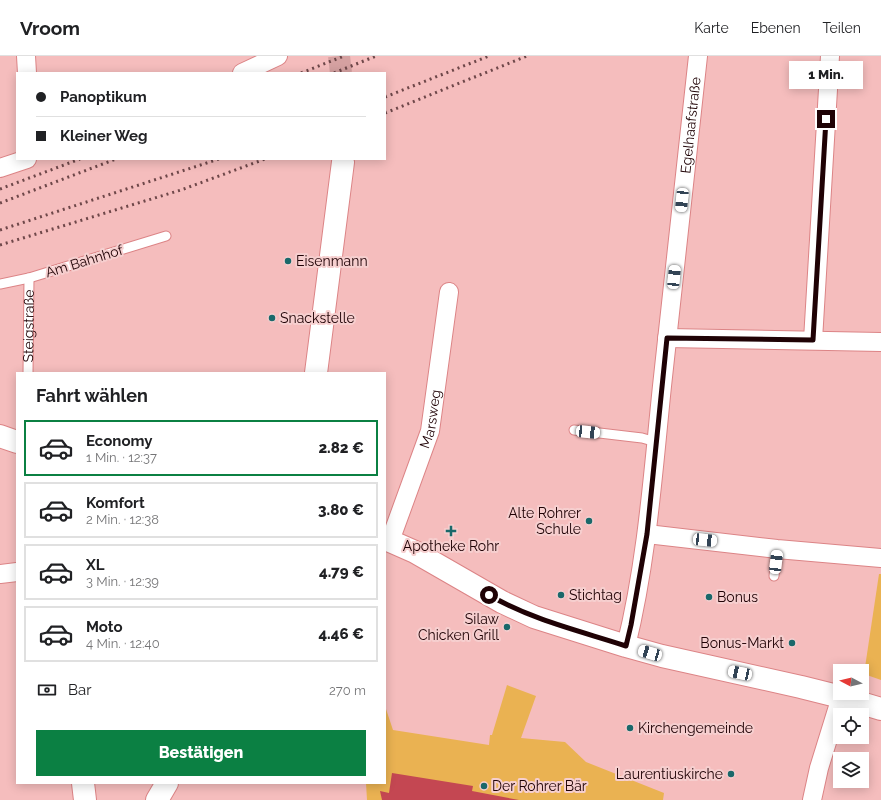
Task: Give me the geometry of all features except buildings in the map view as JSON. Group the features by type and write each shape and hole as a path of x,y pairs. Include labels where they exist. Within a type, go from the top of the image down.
{"main road":[{"path":"316,372 343,162"},
{"path":"0,436 16,442"},
{"path":"387,540 415,552 502,602 534,617 662,656 833,695"},
{"path":"851,700 881,709"},
{"path":"83,784 85,800"},
{"path":"157,800 166,784"}],"street":[{"path":"26,56 27,72"},
{"path":"244,72 278,56"},
{"name":"Egelhaafstraße","path":"626,646 647,534 698,56"},
{"path":"813,340 830,56"},
{"path":"0,168 24,160"},
{"name":"Marsweg","path":"387,540 430,431 449,292"},
{"path":"667,338 881,342"},
{"path":"647,534 777,549 881,558"},
{"path":"0,574 16,572"},
{"path":"812,800 819,768 840,700"}],"lane":[{"name":"Am Bahnhof","path":"0,284 30,278 166,236"},
{"name":"Steigstraße","path":"28,372 30,278"},
{"path":"574,430 642,438 656,442"},
{"path":"774,576 777,549"}],"shaded area":[{"path":"879,574 881,574 881,680 869,676 869,664 866,664"},
{"path":"507,685 536,696 521,738 565,742 586,762 664,793 663,800 367,800 366,784 386,784 386,709 393,730 489,745 490,735 492,735"},
{"path":"392,773 473,786 472,791 519,800 382,800 380,791 389,793"}],"tunnel":[{"path":"339,56 341,72"}],"railway":[{"path":"304,72 344,56"},
{"path":"336,72 376,56"},
{"path":"386,97 489,56"},
{"path":"386,113 527,56"},
{"path":"0,189 77,160"},
{"path":"0,203 113,160"},
{"path":"0,230 216,160"},
{"path":"0,245 181,190 262,160"}],"place":[{"name":"Eisenmann","path":"288,261"},
{"name":"Snackstelle","path":"272,318"},
{"name":"Alte Rohrer Schule","path":"589,521"},
{"name":"Apotheke Rohr","path":"451,531"},
{"name":"Stichtag","path":"561,595"},
{"name":"Bonus","path":"709,597"},
{"name":"Silaw Chicken Grill","path":"507,627"},
{"name":"Bonus-Markt","path":"792,643"},
{"name":"Kirchengemeinde","path":"630,728"},
{"name":"Laurentiuskirche","path":"731,774"},
{"name":"Der Rohrer Bär","path":"484,786"}],"route":[{"path":"489,595 534,617 626,646 647,534 667,338 813,340 826,119"}]}
